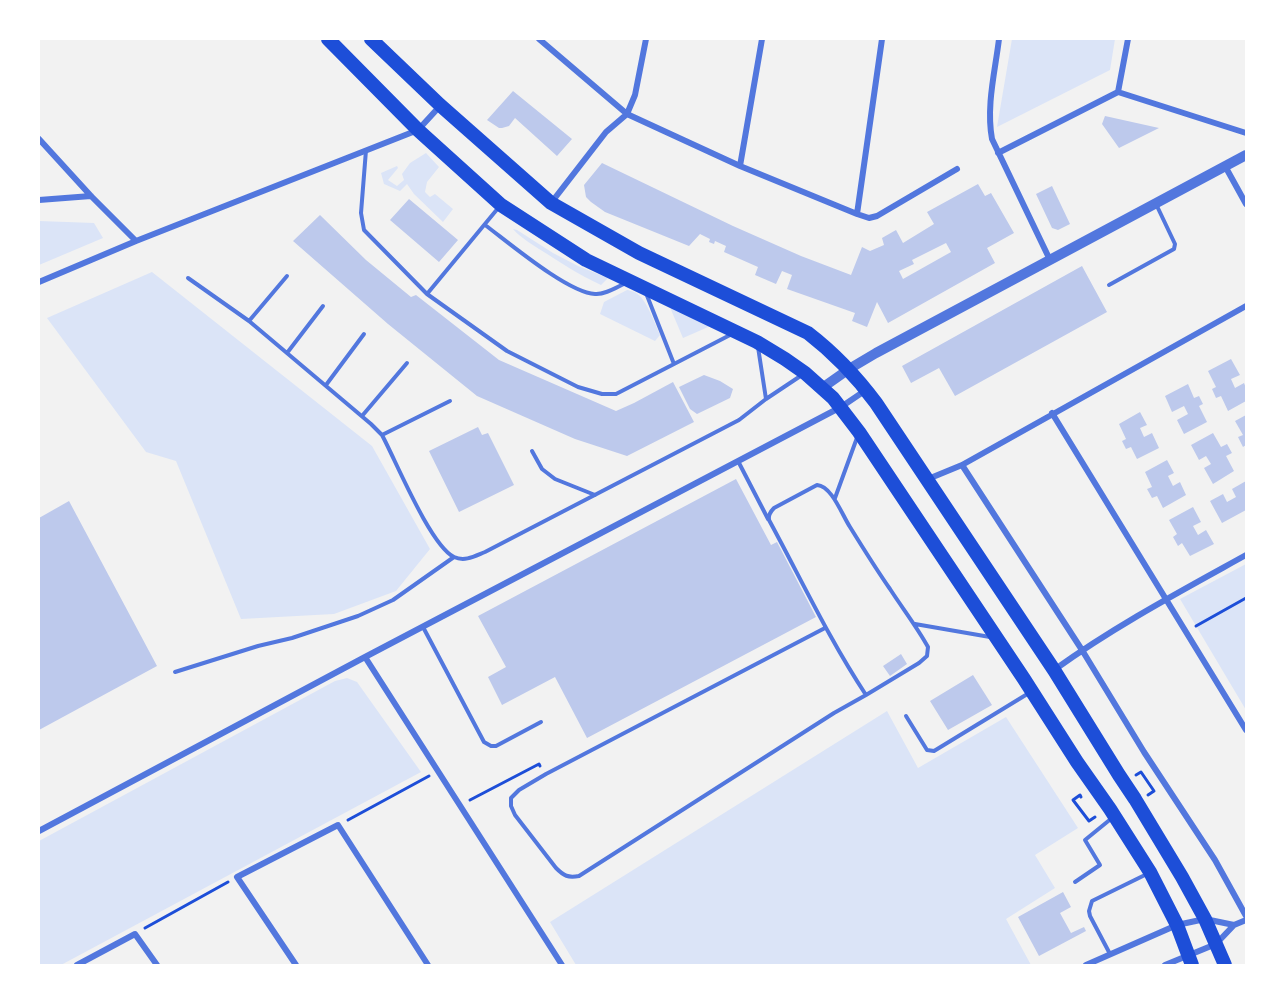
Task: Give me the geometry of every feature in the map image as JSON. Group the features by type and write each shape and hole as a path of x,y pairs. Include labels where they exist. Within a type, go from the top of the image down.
{"main road":[{"path":"328,39 418,130 501,205 586,260 757,342 805,373 841,407 1112,812 1150,873 1177,925 1190,961"},
{"path":"371,39 550,204 639,253 808,333 829,349 849,369 928,479 1054,670 1160,839 1205,919 1225,965"}],"street":[{"path":"538,39 627,114 740,166 869,218 878,216 957,169"},
{"path":"550,204 606,132 627,114 635,95 646,39"},
{"path":"740,166 762,39"},
{"path":"857,214 882,39"},
{"path":"999,39 989,124 992,139 1050,260"},
{"path":"1118,92 1128,39"},
{"path":"998,153 1118,92 1246,133"},
{"path":"39,282 136,241 418,130 440,105"},
{"path":"39,139 136,241"},
{"path":"822,388 876,353 1246,155"},
{"path":"1225,166 1246,204"},
{"path":"39,200 92,196"},
{"path":"928,479 962,465 1246,306"},
{"path":"39,831 422,626 841,407 866,390"},
{"path":"1052,413 1246,730"},
{"path":"962,465 1215,860 1246,918 1234,925 1216,944 1190,961 1165,965"},
{"path":"1054,670 1082,650 1166,599 1246,555"},
{"path":"365,657 562,965"},
{"path":"296,965 237,877 338,825 428,965"},
{"path":"1086,965 1177,925 1205,919 1234,925"},
{"path":"77,965 135,934 157,965"}],"lane":[{"path":"366,149 361,213 364,230 427,294 507,351 578,387 602,394 616,394 736,332"},
{"path":"1109,285 1174,249 1175,244 1155,203"},
{"path":"427,294 501,205"},
{"path":"485,225 563,282 586,292 596,295 629,281"},
{"path":"249,321 287,276"},
{"path":"188,278 249,321 382,435 426,524 441,546 454,557 467,559 485,552 596,495 739,420 805,373"},
{"path":"645,289 674,364"},
{"path":"287,353 322,306"},
{"path":"326,386 364,334"},
{"path":"757,342 766,399"},
{"path":"362,416 407,363"},
{"path":"382,435 450,400"},
{"path":"835,498 859,432"},
{"path":"532,451 542,470 555,479 596,495"},
{"path":"738,461 825,628 866,695"},
{"path":"769,520 768,516 774,508 817,485 824,487 835,498 864,549 914,623 928,647 927,656 866,695 834,712 579,876 570,878 564,876 515,815 511,806 512,798 519,790 825,628"},
{"path":"175,672 358,616 393,600 454,557"},
{"path":"914,623 997,638"},
{"path":"422,626 484,742 491,746 499,745 541,722"},
{"path":"906,716 927,750 934,751 1032,691"},
{"path":"1075,882 1100,865 1085,840 1112,812"},
{"path":"1111,954 1090,916 1092,901 1150,873"}],"path":[{"path":"1196,626 1246,598"},
{"path":"461,805 539,764 546,774"},
{"path":"338,825 438,771"},
{"path":"1084,801 1080,795 1073,800 1089,820 1112,812"},
{"path":"135,934 237,877"}],"shaded area":[{"path":"1012,39 1115,39 1110,70 997,127"},
{"path":"426,153 439,167 427,182 425,192 430,197 435,194 453,209 443,222 407,184 400,191 384,184 381,173 397,166 398,168 388,180 397,186 404,180 402,174 410,163"},
{"path":"39,221 94,223 103,238 39,265"},
{"path":"513,229 578,266 608,278 601,285 593,281 539,249"},
{"path":"152,272 372,446 430,549 396,591 334,614 241,619 176,461 146,452 47,318"},
{"path":"627,290 640,296 647,306 660,335 655,341 600,314 604,302"},
{"path":"669,305 715,324 683,338"},
{"path":"1246,564 1246,710 1180,599"},
{"path":"347,678 357,682 421,772 61,965 39,965 39,841 335,681"},
{"path":"887,711 918,768 1006,717 1078,828 1035,855 1055,888 1006,919 1031,965 576,965 550,922"}],"building":[{"path":"513,91 572,139 557,156 515,118 509,126 502,128 487,120"},
{"path":"1105,116 1159,128 1119,148 1102,124"},
{"path":"602,163 733,226 851,275 862,247 870,251 884,245 882,238 896,230 903,243 934,224 927,212 978,184 985,196 991,193 1014,233 987,248 995,263 888,323 877,302 867,327 852,321 855,313 787,289 792,275 782,271 776,284 755,275 758,267 724,252 726,246 715,241 714,244 709,242 710,239 700,234 689,246 605,212 586,197 584,185","holes":["946,243 951,252 903,279 899,271 914,264 912,260"]},
{"path":"1052,186 1070,224 1058,230 1052,228 1036,194"},
{"path":"409,199 458,240 439,262 390,220"},
{"path":"320,215 366,260 411,297 416,295 499,360 616,411 673,382 694,422 627,456 575,439 477,396 388,324 293,241"},
{"path":"1082,266 1107,312 955,396 939,368 911,383 902,366"},
{"path":"1231,359 1240,375 1231,379 1235,388 1244,383 1246,401 1228,411 1221,396 1216,398 1212,389 1216,387 1208,371"},
{"path":"704,375 733,389 730,398 697,414 690,409 679,387"},
{"path":"1188,384 1194,398 1199,396 1203,404 1199,406 1207,422 1184,434 1177,420 1188,414 1184,406 1172,412 1165,396"},
{"path":"1140,412 1147,425 1140,428 1144,437 1152,433 1159,448 1137,459 1131,447 1126,449 1122,441 1126,439 1119,424"},
{"path":"1246,415 1246,445 1243,447 1238,437 1243,435 1235,421"},
{"path":"478,427 482,435 488,433 514,485 459,512 429,451"},
{"path":"1213,433 1221,447 1227,444 1232,453 1226,456 1234,471 1213,484 1204,468 1211,464 1206,456 1199,460 1191,445"},
{"path":"1167,460 1174,473 1168,476 1173,486 1180,482 1186,495 1163,508 1157,496 1152,498 1147,489 1152,487 1145,472"},
{"path":"736,479 771,545 777,542 816,617 587,738 555,677 502,705 488,677 506,667 478,616"},
{"path":"1246,481 1246,510 1222,523 1210,501 1223,494 1227,502 1236,497 1232,489"},
{"path":"69,501 157,666 39,730 39,518"},
{"path":"1193,507 1201,522 1193,526 1198,535 1206,530 1214,544 1190,556 1182,543 1178,546 1173,537 1177,534 1169,520"},
{"path":"901,654 907,664 890,676 883,666"},
{"path":"973,675 992,705 948,730 930,701"},
{"path":"1063,892 1071,907 1060,913 1071,933 1084,927 1086,931 1039,956 1018,917"}]}
